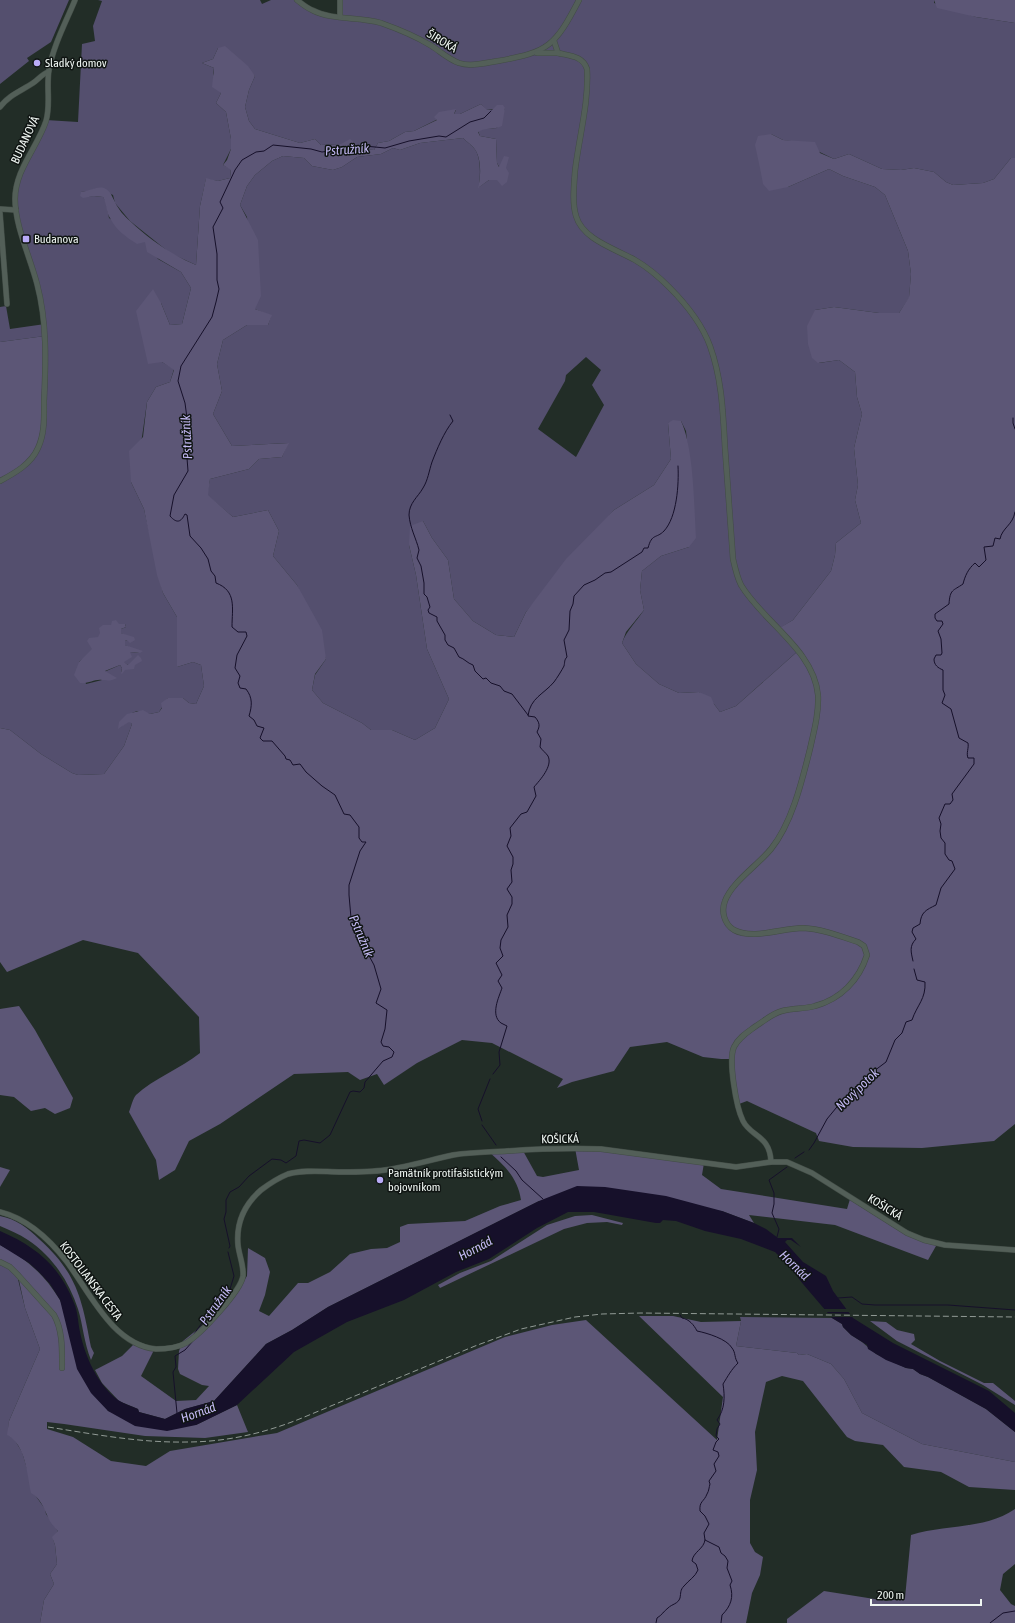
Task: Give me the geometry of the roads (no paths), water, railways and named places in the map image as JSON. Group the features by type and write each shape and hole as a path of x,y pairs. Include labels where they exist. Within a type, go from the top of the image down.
{"street":[{"name":"BUDANOVÁ","path":"0,481 18,470 34,455 41,442 44,426 46,357 45,325 39,291 18,220 16,210 16,193 20,176 43,130 48,110 48,72 75,0"},
{"name":"ŠIROKÁ","path":"298,0 314,11 340,17 368,20 391,27 419,39 453,60 464,64 484,63 535,53 554,41 566,24 579,0"},
{"path":"340,0 340,17"},
{"path":"554,41 558,53"},
{"path":"535,53 558,53 577,57 584,62 587,69 588,78 574,185 574,208 576,218 588,234 636,261 668,286 701,328 710,346 718,378 722,405 733,559 736,574 741,585 752,600 809,666 815,680 818,695 818,710 794,806 772,848 729,892 724,902 723,912 725,922 734,930 745,933 762,933 801,928 814,929 858,942 864,946 867,955 857,977 844,992 833,999 815,1006 781,1011 743,1035 732,1052 731,1063 733,1080 743,1121 763,1140 768,1147 771,1162"},
{"path":"0,107 14,93 48,72"},
{"path":"0,209 16,210"},
{"path":"0,213 6,304"},
{"name":"KOŠICKÁ","path":"194,1338 229,1301 243,1277 238,1243 242,1214 250,1201 272,1182 290,1174 306,1171 343,1172 378,1170 454,1155 501,1151 580,1148 601,1149 736,1167 771,1162 789,1163 812,1173 907,1233 924,1240 945,1245 1015,1250"},
{"name":"KOSTOLIANSKA CESTA","path":"0,1212 22,1220 44,1237 66,1261 107,1320 130,1340 146,1347 166,1349 180,1346 194,1338"},
{"path":"0,1262 10,1267 18,1274 54,1314 63,1351 62,1368"}],"water":[{"name":"Hornád","path":"577,1186 605,1187 666,1196 722,1211 754,1223 766,1229 778,1238 792,1238 801,1247 791,1240 787,1240 785,1242 803,1262 826,1276 833,1291 853,1318 893,1343 989,1391 1015,1413 1015,1432 986,1409 913,1369 906,1368 886,1360 868,1349 867,1345 851,1335 842,1324 832,1318 789,1266 775,1252 741,1239 705,1231 676,1221 663,1220 660,1223 656,1223 594,1212 568,1212 537,1228 489,1259 456,1272 404,1300 347,1322 294,1352 237,1405 196,1425 167,1431 135,1426 108,1411 91,1393 77,1369 60,1300 50,1284 29,1263 0,1245 0,1231 24,1243 54,1268 68,1290 74,1303 85,1351 93,1370 104,1387 118,1400 138,1409 139,1412 165,1419 185,1409 214,1401 266,1344 292,1330 328,1307 539,1201"}],"waterway":[{"name":"Pstružník","path":"229,1248 230,1246 224,1219 226,1212 226,1200 230,1192 239,1187 249,1176 272,1159 281,1160 286,1163 296,1156 299,1141 304,1140 320,1143 330,1135 350,1092 360,1092 364,1088 365,1082 383,1061 392,1057 394,1052 389,1047 383,1046 381,1042 385,1029 387,1010 376,1003 381,989 374,965 360,939 357,925 351,918 349,885 360,851 366,842 362,842 359,838 359,827 350,815 344,814 335,795 306,772 300,764 293,765 290,760 286,759 272,741 263,741 260,738 264,728 257,726 254,720 249,716 251,699 246,689 240,688 238,683 240,676 235,668 237,655 247,636 246,632 238,632 232,627 232,601 230,595 223,586 216,583 215,576 211,571 208,559 201,548 190,536 187,515 185,514 179,521 170,516 174,495 188,471 188,438 183,429 187,418 185,403 178,381 181,366 212,317 219,289 217,280 217,254 213,227 223,208 220,202 235,170 242,160 256,152 264,151 273,145 311,149 322,152 365,146 385,148 409,141 439,136 446,137 470,122 484,118 491,111"},
{"path":"450,415 453,421 438,446 425,485 410,507 409,511 411,524 419,550 417,558 421,566 424,594 427,597 430,607 428,610 429,613 437,617 437,621 445,635 445,640 448,645 454,648 459,657 473,665 475,671 483,679 486,678 491,683 500,686 504,691 512,694 528,715"},
{"name":"Nový potok","path":"1013,418 1015,429"},
{"path":"493,1074 500,1065 499,1052 507,1026 501,1023 496,1015 497,1001 502,988 498,981 502,975 496,963 503,956 500,948 501,940 508,927 507,915 512,904 512,897 507,889 512,882 511,870 513,864 513,857 507,846 511,836 510,828 521,814 527,812 536,796 534,787 545,773 549,764 548,756 540,747 541,739 537,732 539,723 535,717 528,716 529,710 534,700 554,682 564,666 567,657 564,640 569,630 570,611 574,596 584,585 605,573 611,572 642,552 644,548 648,548 651,540 664,531 668,525 672,517 676,500 678,466"},
{"name":"Nový potok","path":"913,961 911,947 916,939 912,932 913,928 920,924 923,914 929,908 936,905 941,888 955,869 952,861 949,860 945,854 945,843 941,838 941,824 939,818 945,804 950,804 953,800 952,794 974,764 974,758 968,758 968,743 959,738 951,709 942,703 945,695 943,690 943,670 937,666 934,659 936,655 941,655 942,653 941,639 938,631 943,624 942,621 937,621 935,614 949,604 951,593 954,589 963,584 967,573 973,565 975,563 979,567 986,560 984,547 993,546 995,538 1000,539 1001,535 1012,520 1015,512"},
{"name":"Nový potok","path":"809,1150 827,1119 841,1102 851,1093 861,1089 870,1074 886,1062 895,1040 902,1033 906,1022 912,1020 923,998 925,988 925,982 917,980 914,969"},
{"path":"482,1121 478,1109 490,1079"},
{"path":"482,1125 496,1145"},
{"name":"Nový potok","path":"795,1158 804,1152"},
{"path":"501,1157 516,1171 522,1180 543,1199"},
{"name":"Nový potok","path":"777,1237 779,1229 772,1213 774,1193 769,1180 787,1167"},
{"name":"Pstružník","path":"194,1334 220,1298 230,1289 234,1276 228,1252"},
{"path":"838,1298 852,1297 862,1304 875,1305 948,1305 1015,1310"},
{"path":"680,1315 682,1318 691,1323 697,1331 706,1333 726,1342 733,1350 738,1363 723,1384 724,1403 722,1412 717,1420 720,1424 717,1429 716,1436 719,1439 713,1450 718,1452 719,1456 714,1464 716,1471 709,1481 710,1484 708,1492 701,1503 700,1508 700,1511 705,1516 709,1524 704,1533 705,1540 719,1547 721,1553 725,1556 728,1561 727,1568 732,1581 730,1585 732,1593 731,1601 728,1608 722,1615 721,1623"},
{"name":"Pstružník","path":"177,1413 173,1372 176,1367 175,1356 185,1350 193,1341"},
{"path":"656,1623 657,1618 678,1602 683,1587 694,1577 697,1572 698,1570 696,1564 692,1561 694,1555 703,1546 705,1540"},
{"path":"990,1623 1003,1613 1015,1611"}],"railway":[{"path":"48,1427 117,1438 169,1442 202,1442 246,1436 302,1418 475,1346 521,1329 575,1317 602,1314 641,1313 1015,1317"}],"place":[{"name":"Sladký domov","path":"37,63"},
{"name":"Budanova","path":"26,239"},
{"name":"Pamätník protifašistickým bojovníkom","path":"380,1180"}]}
